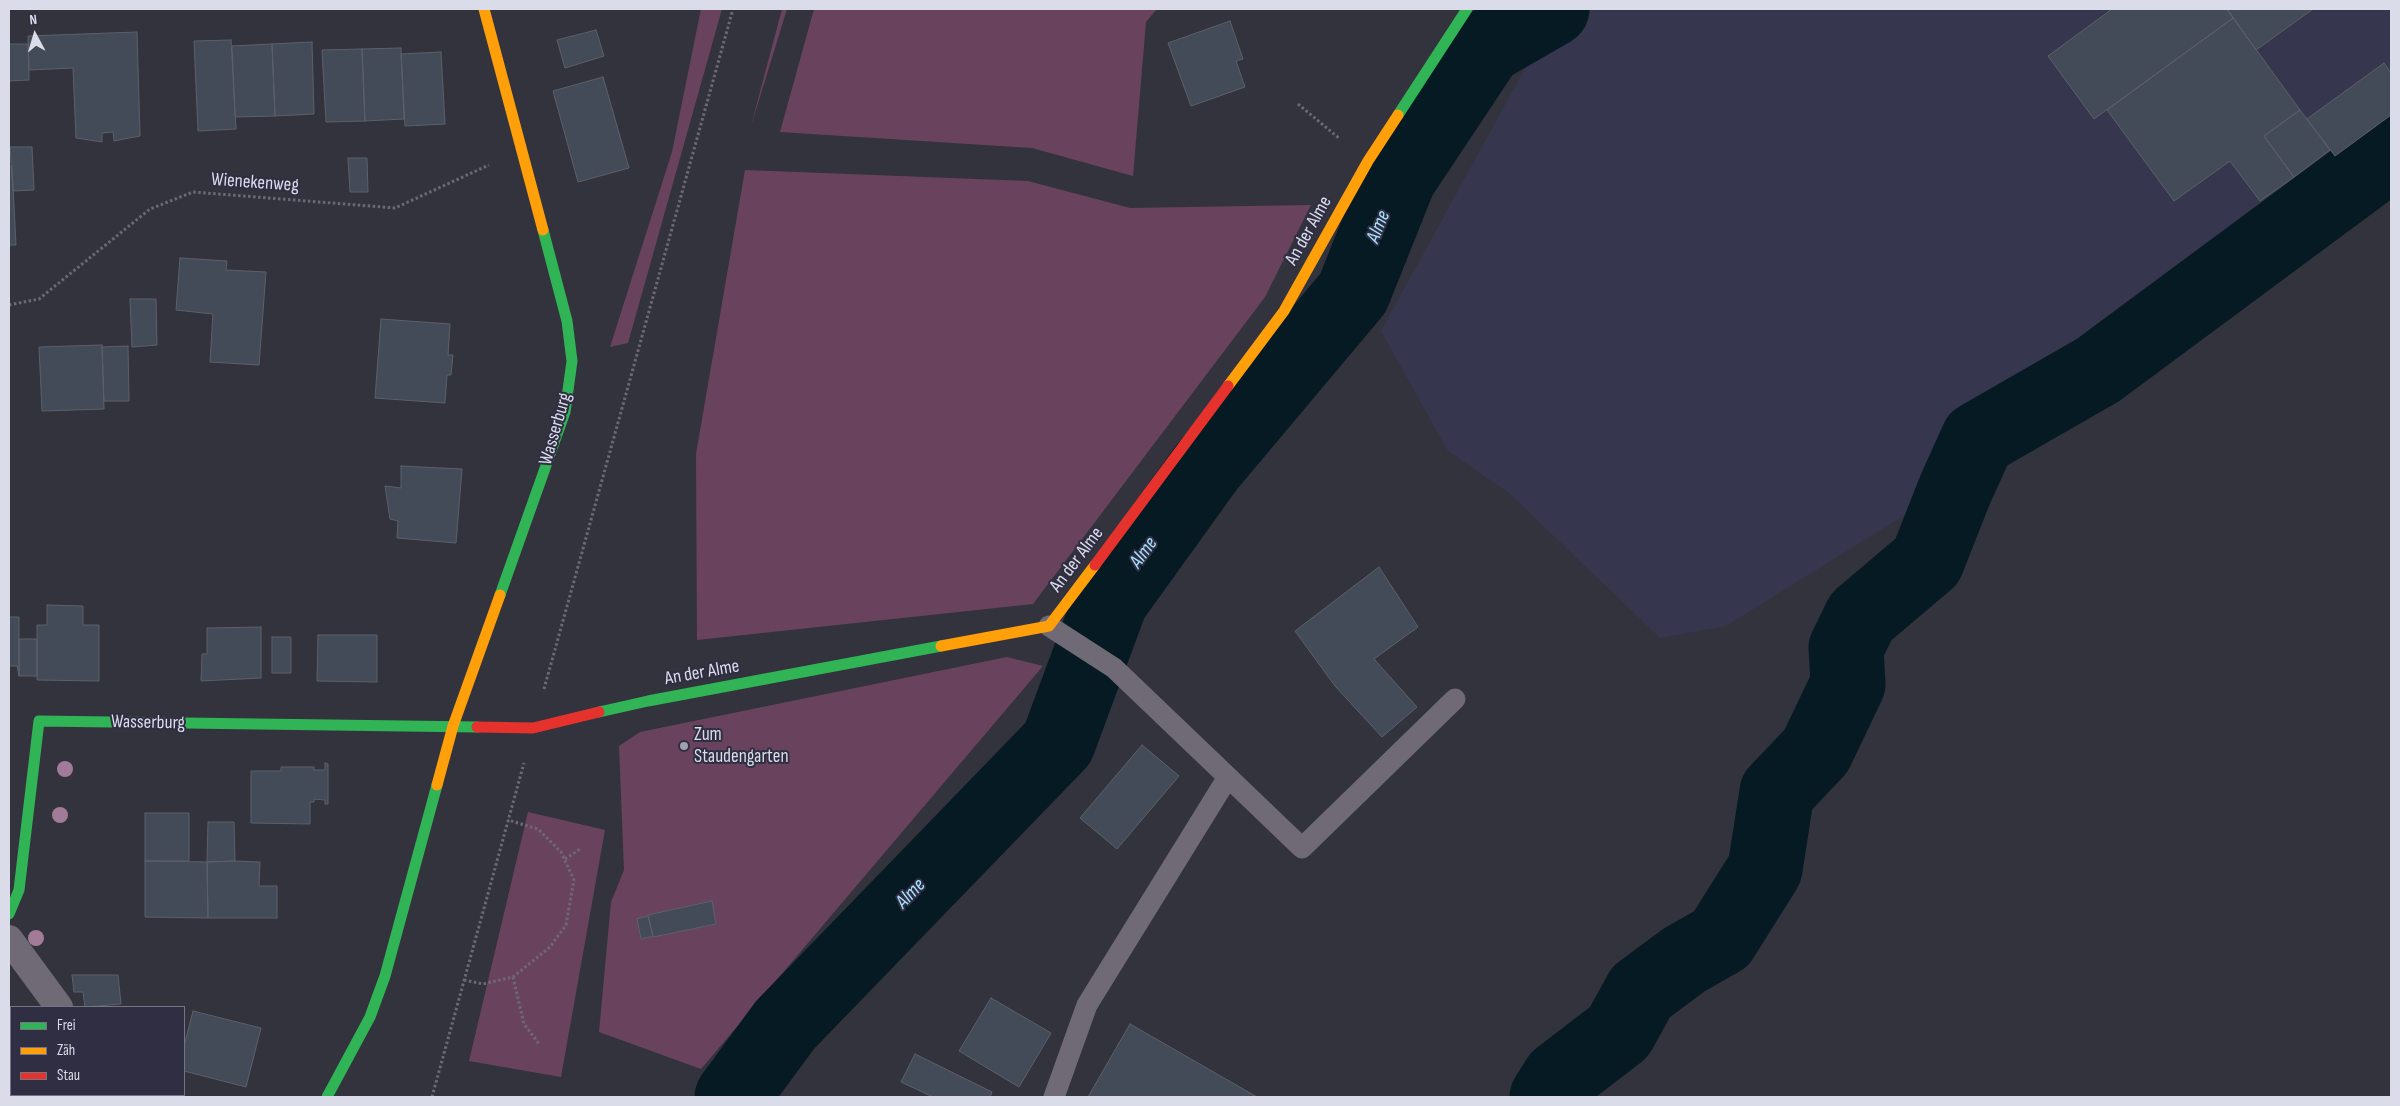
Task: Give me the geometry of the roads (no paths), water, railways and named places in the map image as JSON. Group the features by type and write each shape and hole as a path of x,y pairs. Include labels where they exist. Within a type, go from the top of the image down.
{"street":[{"name":"Wasserburg","path":"327,1097 370,1017 384,976 453,726 565,412 572,361 567,321 484,9"},
{"name":"An der Alme","path":"453,726 533,728 648,701 1049,626 1284,311 1368,161 1467,9"},
{"name":"Wasserburg","path":"9,914 19,890 39,721 453,726"},
{"path":"9,939 58,1006"}],"lane":[{"path":"1049,626 1114,668 1302,848 1455,699"},
{"path":"1054,1097 1087,1005 1228,778"}],"waterway":[{"name":"Alme","path":"732,1097 785,1025 1058,743 1111,600 1206,468 1353,293 1399,178 1486,47 1552,9"},
{"path":"1547,1097 1559,1078 1619,1032 1641,992 1684,960 1721,939 1765,869 1777,792 1816,751 1848,684 1846,648 1861,617 1927,561 1955,490 1978,439 2098,370 2391,153"}],"place":[{"name":"Zum Staudengarten","path":"684,746"}]}
